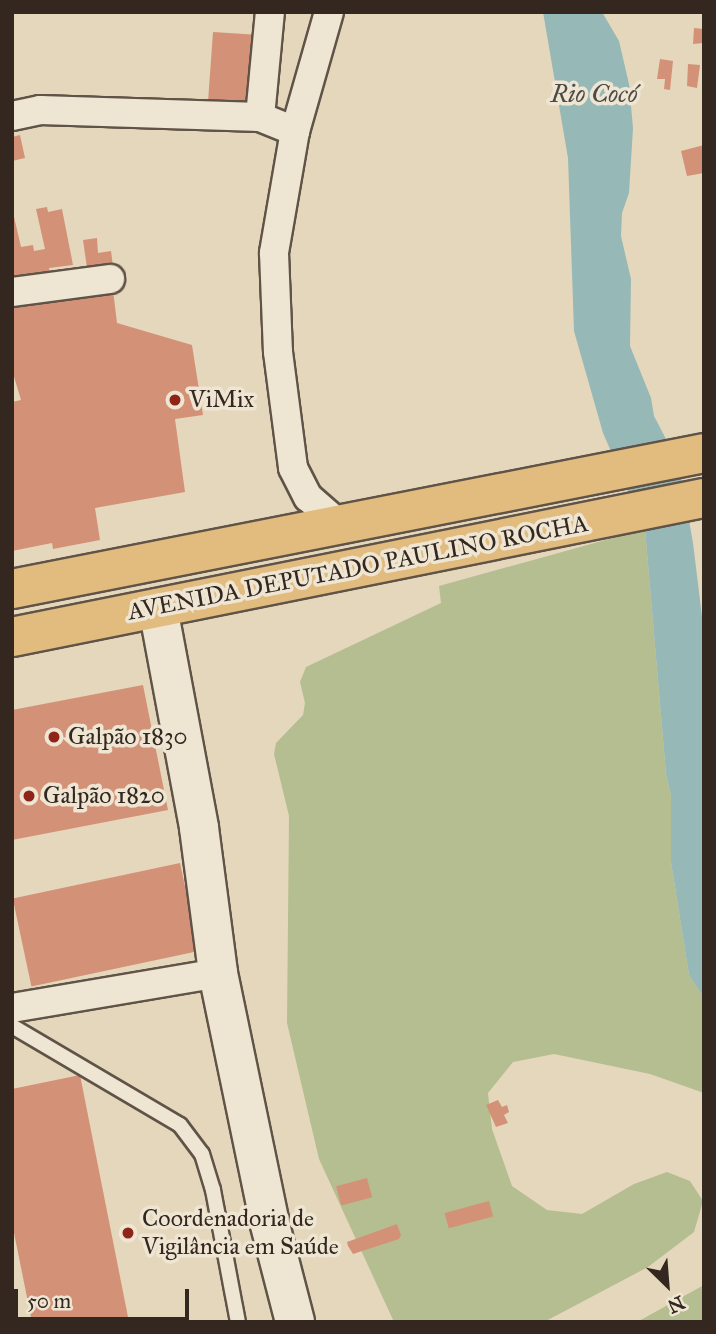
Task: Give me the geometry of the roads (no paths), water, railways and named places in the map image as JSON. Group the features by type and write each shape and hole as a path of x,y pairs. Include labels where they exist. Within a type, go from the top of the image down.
{"main road":[{"name":"AVENIDA DEPUTADO PAULINO ROCHA","path":"12,589 704,453"},
{"name":"AVENIDA DEPUTADO PAULINO ROCHA","path":"12,637 704,498"}],"street":[{"path":"260,117 270,12"},
{"path":"329,12 295,131 274,253 278,352 293,468 307,497 340,525"},
{"path":"12,116 40,110 260,117 295,131"},
{"path":"12,292 110,279"},
{"path":"158,608 200,828 218,973 270,1225 295,1322"},
{"path":"12,1008 218,973"}],"lane":[{"path":"12,1026 180,1125 202,1154 213,1190 238,1322"}],"water":[{"name":"Rio Cocó","path":"543,12 602,12 619,41 629,84 633,128 629,193 622,213 621,236 631,279 630,346 651,398 654,416 679,464 693,543 704,633 704,998 689,975 671,862 671,796 666,774 645,529 603,433 574,331 568,158"}],"place":[{"name":"ViMix","path":"175,400"},
{"name":"Galpão 1830","path":"54,737"},
{"name":"Galpão 1820","path":"29,796"},
{"name":"Coordenadoria de Vigilância em Saúde","path":"128,1233"}]}
